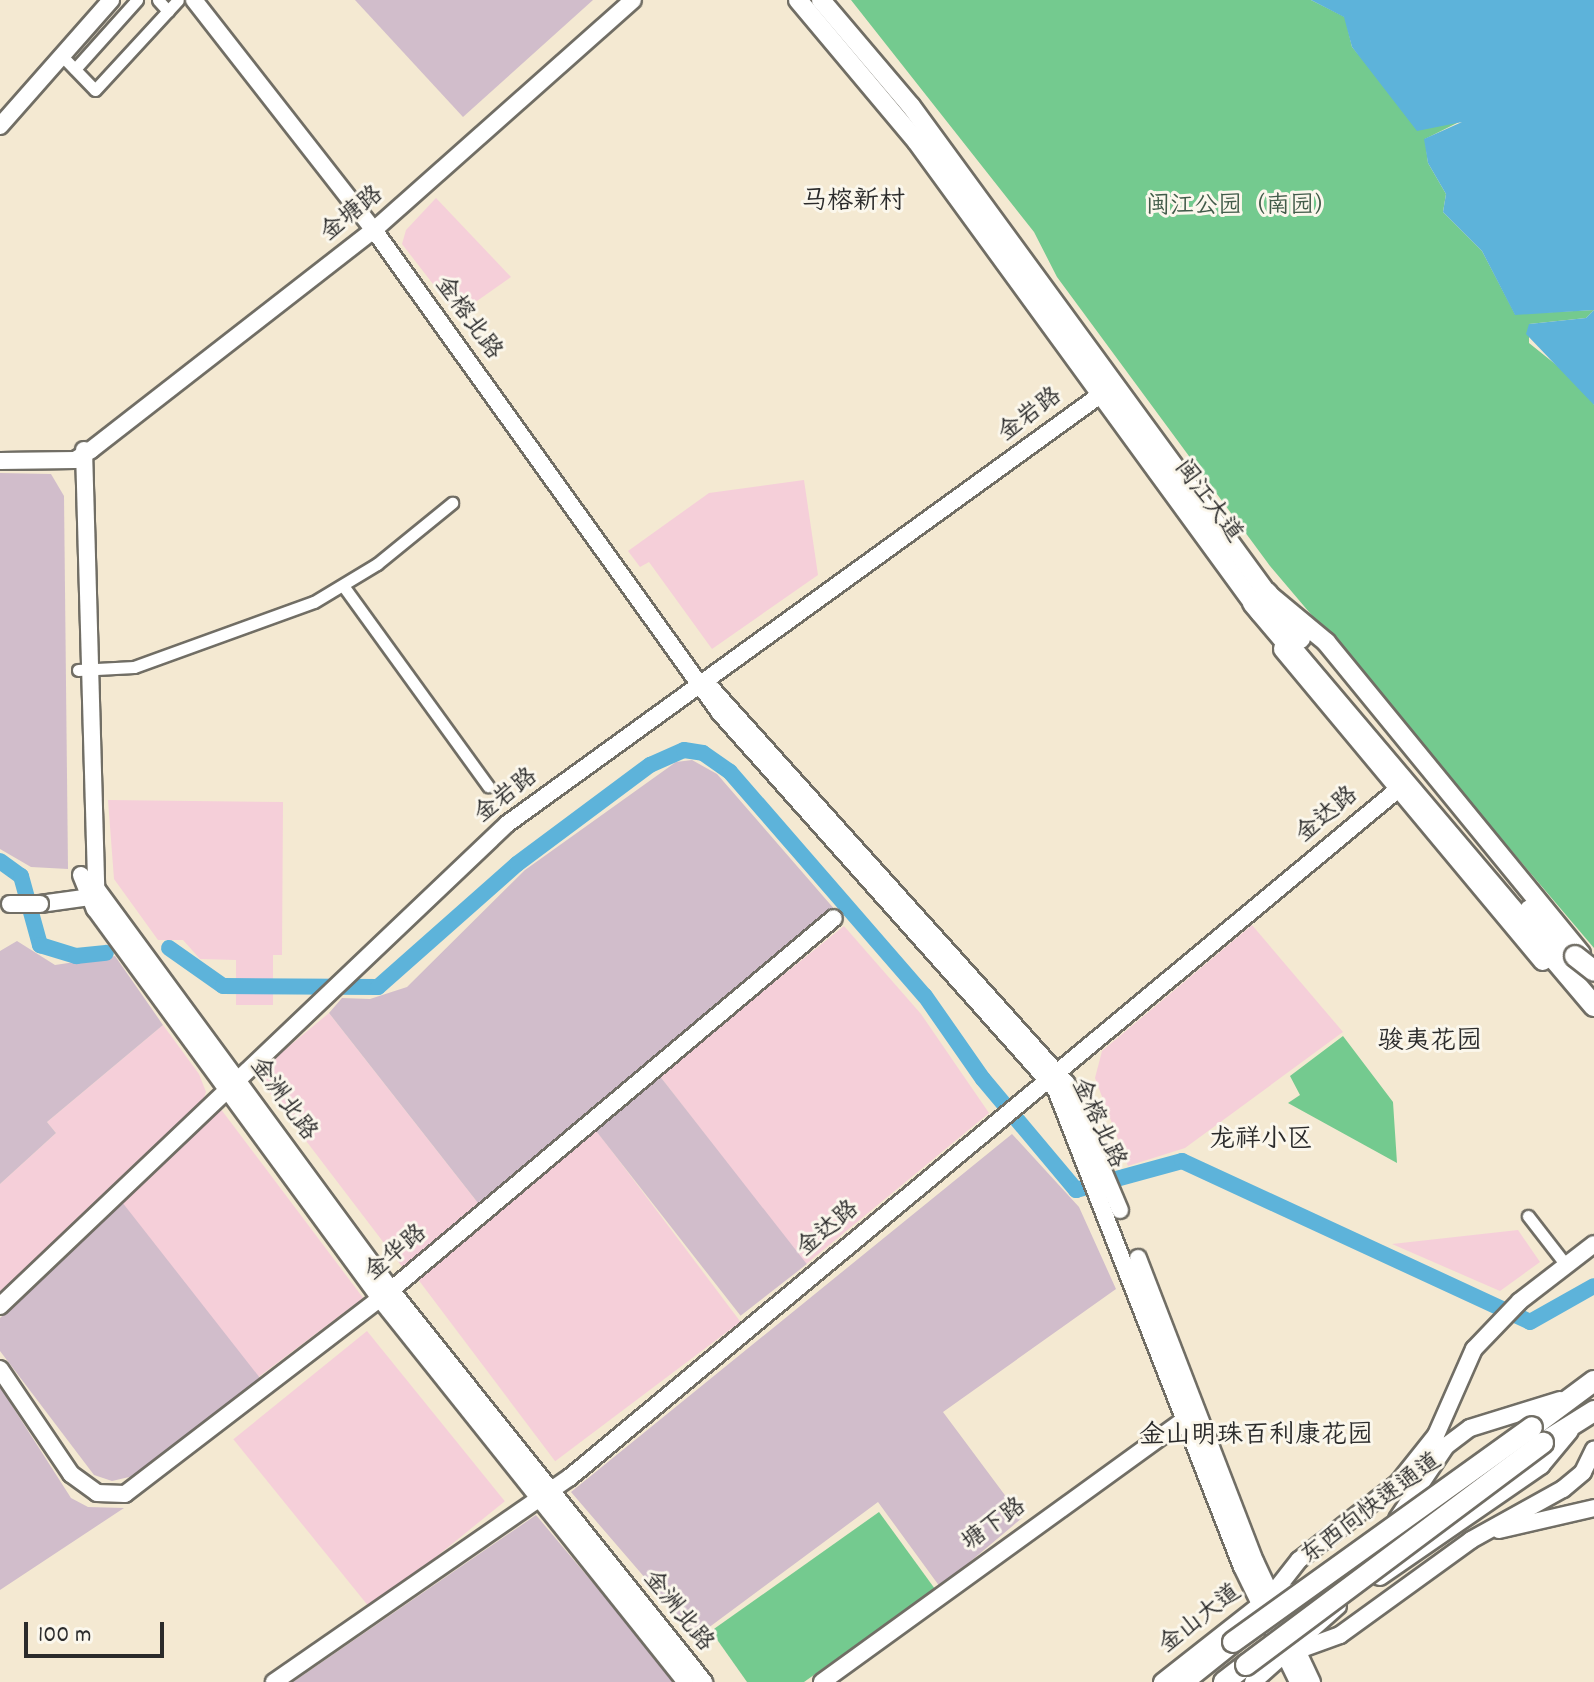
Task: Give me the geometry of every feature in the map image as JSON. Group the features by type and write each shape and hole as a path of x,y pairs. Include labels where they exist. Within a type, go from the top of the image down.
{"highway":[{"path":"1260,598 1594,1006"},
{"path":"1388,751 1575,956 1594,972"},
{"path":"1575,956 1594,964"},
{"name":"东西向快速通道","path":"1224,1682 1538,1435 1577,1394 1594,1381"},
{"name":"东西向快速通道","path":"1183,1682 1538,1435 1590,1413"}],"main road":[{"name":"闽江大道","path":"798,0 896,115 1100,395 1260,598 1326,642 1552,911 1594,972"},
{"name":"闽江大道","path":"821,0 911,106 1260,598 1299,674 1594,1019"}],"street":[{"path":"0,126 111,0"},
{"path":"75,69 137,0"},
{"path":"158,0 168,11"},
{"path":"62,56 95,90 178,0"},
{"name":"金榕北路","path":"194,0 374,230 693,672 1052,1074 1101,1175 1191,1414 1265,1601 1290,1655"},
{"name":"金塘路","path":"82,453 374,230 633,0"},
{"name":"金岩路","path":"0,1306 507,824 706,686 1100,395"},
{"path":"0,451 82,453"},
{"path":"0,461 82,453"},
{"name":"金洲北路","path":"82,453 82,670 94,898 386,1294 686,1682"},
{"path":"82,670 134,667 344,587 452,503"},
{"path":"344,587 488,786"},
{"name":"金达路","path":"274,1682 544,1498 1397,790"},
{"path":"5,904 94,898"},
{"name":"金华路","path":"0,1369 63,1466 89,1488 118,1496 386,1294 834,918"},
{"path":"1528,1216 1566,1265"},
{"path":"1397,1484 1436,1435 1474,1349 1520,1301 1594,1244"},
{"name":"金山大道","path":"1162,1682 1265,1601 1316,1588 1372,1546 1446,1446 1500,1415 1577,1394"},
{"path":"1253,1682 1290,1655 1328,1613 1541,1466 1590,1413"},
{"name":"塘下路","path":"822,1682 1191,1414"},
{"path":"1265,1601 1299,1560 1446,1446"},
{"path":"1290,1655 1340,1635 1471,1540 1563,1489 1583,1472 1594,1449"},
{"name":"金洲北路","path":"544,1498 704,1682"},
{"path":"1471,1540 1594,1508"},
{"path":"1290,1655 1298,1682"},
{"path":"1290,1655 1312,1682"}],"shaded area":[{"path":"355,0 593,0 463,117"},
{"path":"436,198 511,277 457,315 402,244 406,230"},
{"path":"0,473 51,474 64,496 68,869 31,867 0,849"},
{"path":"804,480 818,575 712,649 649,562 640,567 628,551 709,493"},
{"path":"692,760 717,774 836,911 478,1203 329,1013 342,998 370,999 407,987 525,870 676,762"},
{"path":"108,800 283,802 282,955 273,955 273,1005 236,1005 236,960 200,959 183,940 158,940 114,879"},
{"path":"1252,925 1343,1032 1185,1148 1128,1166 1095,1078 1102,1051"},
{"path":"844,926 921,1014 989,1113 805,1265 659,1075"},
{"path":"17,941 55,965 115,956 163,1025 47,1122 56,1133 0,1184 0,951"},
{"path":"329,1013 478,1203 403,1268 265,1087 264,1067"},
{"path":"163,1025 199,1074 206,1092 201,1105 0,1295 0,1184 56,1133 47,1122"},
{"path":"659,1075 807,1264 741,1316 593,1127"},
{"path":"220,1108 363,1298 255,1380 111,1190"},
{"path":"596,1130 740,1322 555,1461 411,1270"},
{"path":"1012,1134 1079,1207 1116,1289 943,1412 1022,1518 940,1587 878,1502 696,1637 571,1492"},
{"path":"122,1202 260,1378 142,1474 112,1481 94,1475 0,1351 0,1318"},
{"path":"1518,1230 1540,1262 1500,1291 1392,1244"},
{"path":"367,1331 505,1501 371,1609 233,1439"},
{"path":"0,1387 71,1498 88,1507 124,1508 0,1590"},
{"path":"536,1515 676,1682 293,1682"}],"green space":[{"name":"闽江公园（南园）","path":"851,0 1311,0 1345,17 1352,47 1376,75 1461,121 1425,139 1428,163 1446,194 1443,212 1482,251 1515,314 1594,310 1586,318 1529,324 1529,343 1590,392 1594,405 1594,948 1270,566 1057,277 1034,232"},
{"path":"1343,1036 1393,1102 1397,1163 1288,1103 1300,1095 1290,1076"},
{"path":"879,1512 935,1589 804,1682 747,1682 711,1631"}],"water":[{"path":"1311,0 1594,0 1594,310 1515,315 1482,251 1443,212 1446,194 1428,163 1424,139 1462,122 1417,131 1352,47 1344,17"},
{"path":"1594,310 1594,405 1526,334 1529,324 1586,318"}],"waterway":[{"path":"169,948 223,986 378,987 517,864 650,765 684,750 703,753 730,772 925,996 983,1079 1076,1190 1182,1161 1530,1322 1594,1286"},
{"path":"0,861 21,876 40,945 76,956 106,953"}],"district":[{"name":"马榕新村","path":"853,203"},
{"name":"骏夷花园","path":"1430,1043"},
{"name":"龙祥小区","path":"1261,1141"},
{"name":"金山明珠百利康花园","path":"1256,1437"}]}
